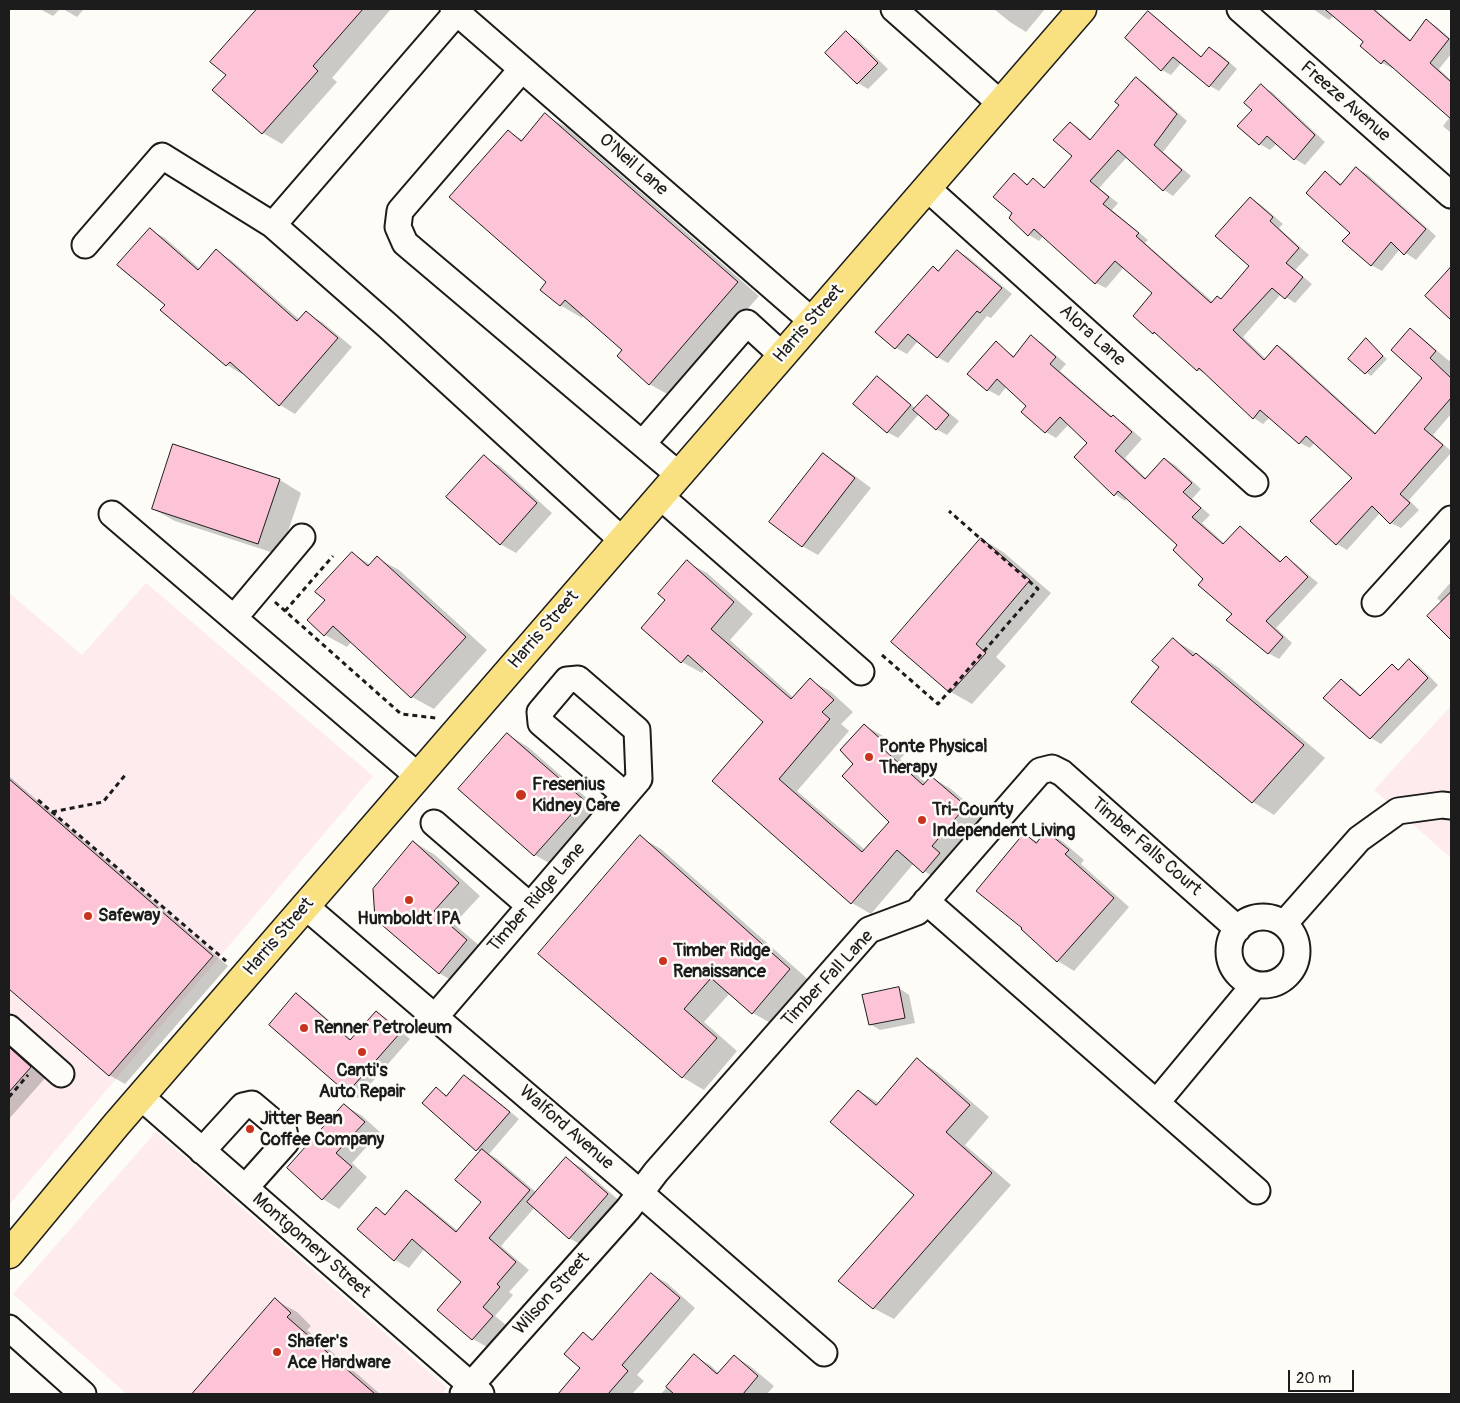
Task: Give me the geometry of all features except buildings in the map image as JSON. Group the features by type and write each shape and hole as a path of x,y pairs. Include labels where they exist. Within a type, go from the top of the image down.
{"main road":[{"name":"Harris Street","path":"9,1254 141,1097 1082,9"}],"street":[{"path":"894,9 1000,103"},
{"name":"Freeze Avenue","path":"1240,9 1451,194"},
{"path":"273,225 455,10"},
{"name":"O'Neil Lane","path":"455,10 812,321"},
{"path":"522,70 400,211 398,227 405,243 679,474"},
{"path":"85,245 162,156 273,225 388,326 622,540"},
{"name":"Alora Lane","path":"928,189 1255,483"},
{"path":"643,443 747,324 782,355"},
{"path":"660,496 861,672"},
{"path":"112,514 418,776"},
{"path":"1375,603 1451,520"},
{"path":"234,618 302,537"},
{"name":"Timber Fall Lane","path":"640,1193 656,1172 868,930 917,912 1040,771 1052,768"},
{"name":"Timber Falls Court","path":"1052,768 1062,773 1238,929"},
{"name":"Timber Ridge Lane","path":"435,1016 632,787"},
{"path":"1284,924 1359,839 1398,811 1442,805 1451,806"},
{"path":"434,823 530,906"},
{"path":"926,901 1257,1191"},
{"name":"Walford Avenue","path":"306,906 824,1353"},
{"path":"1255,918 1275,920 1284,924 1292,933 1297,944 1294,966 1287,976 1278,982 1266,986 1244,980 1236,972 1231,962 1229,950 1232,939 1238,929 1246,922 1255,918"},
{"path":"1157,1102 1255,984"},
{"path":"9,1028 61,1074"},
{"name":"Montgomery Street","path":"141,1097 472,1391"},
{"path":"202,1151 243,1106 252,1104 284,1131 286,1142 244,1188"},
{"name":"Wilson Street","path":"472,1391 640,1193"},
{"path":"9,1328 83,1394"}],"path":[{"path":"882,654 938,704 1038,589 949,511"},
{"path":"285,611 333,556"},
{"path":"271,598 401,714 439,718"},
{"path":"52,812 103,802 126,774"},
{"path":"38,800 226,962"},
{"path":"9,1097 30,1073"}],"shaded area":[{"path":"146,583 373,776 9,1205 9,593 82,655"},
{"path":"1451,706 1451,858 1374,790"},
{"path":"156,1132 447,1388 441,1394 127,1394 13,1294"}],"place":[{"name":"Ponte Physical Therapy","path":"869,757"},
{"name":"Fresenius Kidney Care","path":"521,795"},
{"name":"Tri-County Independent Living","path":"922,820"},
{"name":"Humboldt IPA","path":"409,900"},
{"name":"Safeway","path":"88,916"},
{"name":"Timber Ridge Renaissance","path":"663,961"},
{"name":"Renner Petroleum","path":"304,1028"},
{"name":"Canti's Auto Repair","path":"362,1052"},
{"name":"Jitter Bean Coffee Company","path":"250,1129"},
{"name":"Shafer's Ace Hardware","path":"277,1352"}]}
